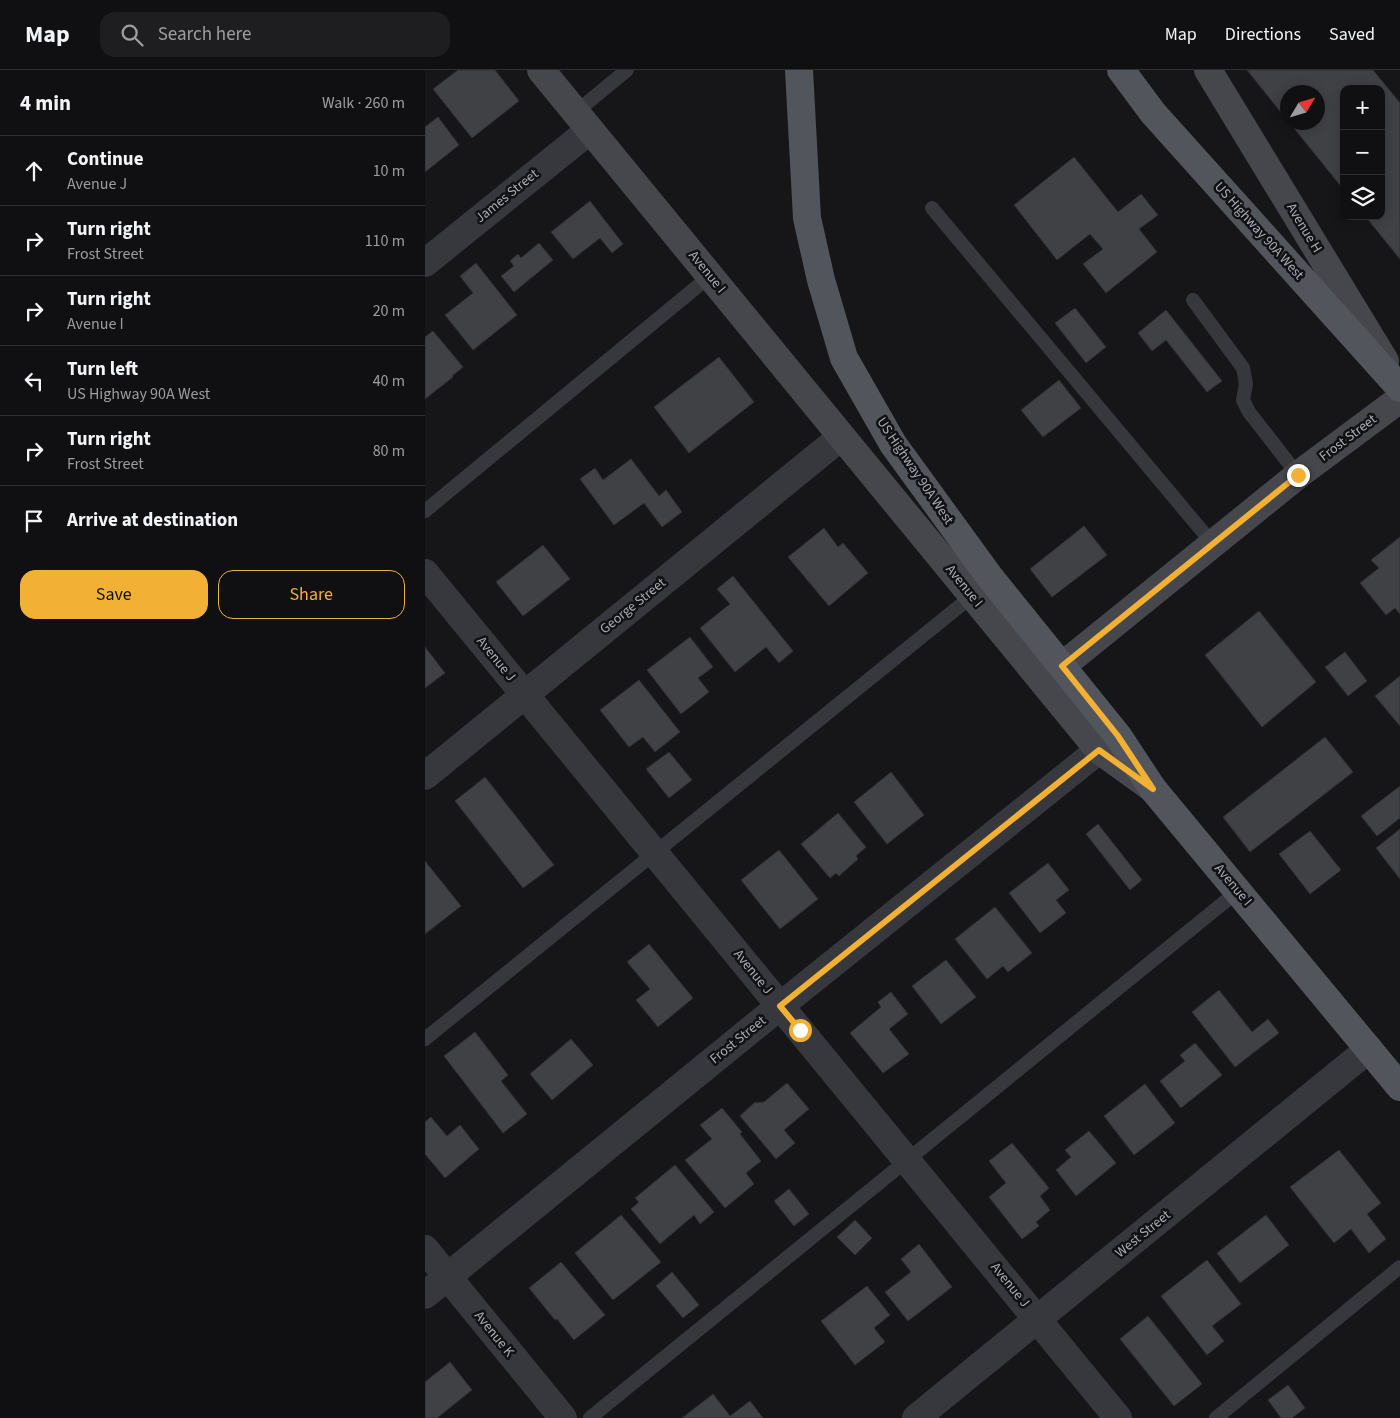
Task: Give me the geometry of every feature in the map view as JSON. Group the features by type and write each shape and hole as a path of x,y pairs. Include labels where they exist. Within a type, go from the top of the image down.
{"main road":[{"name":"Avenue I","path":"541,70 1099,750 1153,789 1400,1087"},
{"name":"US Highway 90A West","path":"799,70 807,218 821,280 844,358 893,444 989,576 1118,736 1153,789"},
{"name":"US Highway 90A West","path":"1121,70 1153,114 1400,387"},
{"name":"Avenue H","path":"1209,70 1400,387"},
{"name":"Frost Street","path":"1062,666 1298,475 1400,399"}],"street":[{"name":"James Street","path":"425,263 583,121"},
{"name":"George Street","path":"425,776 841,437"},
{"name":"Avenue J","path":"425,573 1118,1418"},
{"name":"Frost Street","path":"425,1295 780,1006 1099,750"},
{"name":"West Street","path":"916,1418 1369,1050"},
{"name":"Avenue K","path":"425,1249 563,1418"}],"lane":[{"path":"583,121 627,70"},
{"path":"932,208 1213,544"},
{"path":"425,511 710,276"},
{"path":"1193,300 1243,368 1246,384 1243,400 1249,412 1298,475"},
{"path":"425,1039 972,596"},
{"path":"590,1418 1238,891"},
{"path":"1216,1418 1400,1267"}],"building":[{"path":"458,70 495,70 519,101 472,138 433,89"},
{"path":"1247,70 1373,70 1400,103 1400,259 1368,220 1385,220 1385,85 1340,85 1340,185 1295,130 1325,130 1325,85 1280,85 1280,111"},
{"path":"438,117 459,145 425,172 425,127"},
{"path":"1074,157 1118,212 1141,194 1158,215 1139,229 1157,252 1106,293 1083,264 1103,249 1090,234 1057,260 1014,205"},
{"path":"590,201 623,244 612,253 600,238 573,259 551,232"},
{"path":"539,243 553,260 514,292 501,276 514,266 510,261 518,254 521,258"},
{"path":"476,263 517,315 473,350 445,315 473,293 460,276"},
{"path":"1075,308 1106,347 1086,363 1055,323"},
{"path":"1166,310 1222,381 1207,392 1166,340 1152,351 1138,333"},
{"path":"433,331 463,367 425,399 425,337"},
{"path":"719,357 754,402 689,453 654,407"},
{"path":"1059,380 1081,408 1043,437 1021,410"},
{"path":"631,459 659,496 666,490 682,512 662,527 644,503 614,525 580,479 595,468 603,480"},
{"path":"1084,526 1107,555 1052,597 1030,569"},
{"path":"824,528 838,547 843,543 868,573 829,606 788,557"},
{"path":"1400,537 1400,614 1395,608 1386,615 1360,583 1379,568 1371,560"},
{"path":"543,545 570,579 523,616 496,582"},
{"path":"733,576 793,651 779,663 766,647 735,672 700,628 730,604 717,589"},
{"path":"1259,611 1316,682 1262,727 1205,655"},
{"path":"690,637 713,667 698,678 709,692 681,714 647,670"},
{"path":"425,647 445,673 425,688"},
{"path":"1345,652 1367,681 1348,696 1325,667"},
{"path":"1400,676 1400,726 1375,696"},
{"path":"639,680 680,732 655,752 643,737 629,747 600,710"},
{"path":"1325,737 1353,772 1250,852 1223,817"},
{"path":"669,752 692,780 669,798 646,769"},
{"path":"891,772 924,815 887,844 854,802"},
{"path":"485,777 554,865 523,888 455,801"},
{"path":"1400,786 1400,818 1377,836 1361,816"},
{"path":"838,813 866,847 856,856 858,859 839,876 836,873 830,878 801,844"},
{"path":"1098,824 1142,880 1130,890 1086,834"},
{"path":"1400,829 1400,879 1376,848"},
{"path":"1310,831 1341,870 1310,894 1279,854"},
{"path":"779,850 818,899 780,929 741,880"},
{"path":"425,861 461,906 425,934"},
{"path":"1048,863 1069,890 1056,900 1066,913 1040,933 1009,893"},
{"path":"995,907 1032,953 1008,972 1003,966 987,979 955,939"},
{"path":"649,944 693,998 658,1027 636,1000 650,989 627,962"},
{"path":"946,960 976,997 941,1024 912,986"},
{"path":"1219,990 1252,1032 1268,1019 1279,1033 1235,1067 1192,1012"},
{"path":"891,992 908,1014 889,1029 909,1054 883,1073 850,1033 881,1007 878,1002"},
{"path":"475,1032 508,1075 501,1081 527,1114 503,1133 444,1056"},
{"path":"571,1039 593,1065 552,1100 530,1074"},
{"path":"1195,1043 1222,1075 1181,1108 1160,1081 1185,1061 1180,1055"},
{"path":"787,1083 809,1109 784,1130 795,1143 776,1159 740,1116 754,1103 764,1102"},
{"path":"1145,1084 1175,1123 1134,1155 1104,1116"},
{"path":"722,1108 742,1132 740,1134 761,1161 746,1173 754,1184 725,1208 685,1160 712,1139 700,1125"},
{"path":"431,1117 447,1136 460,1125 479,1149 445,1178 425,1154 425,1122"},
{"path":"1089,1131 1116,1163 1076,1196 1056,1170 1071,1157 1065,1150"},
{"path":"1012,1143 1049,1188 1040,1196 1050,1210 1036,1222 1039,1226 1022,1239 989,1197 1006,1183 989,1161"},
{"path":"1339,1150 1381,1203 1367,1214 1386,1239 1369,1253 1351,1229 1334,1243 1290,1187"},
{"path":"675,1165 714,1212 700,1224 694,1215 660,1244 631,1209 639,1202 635,1198"},
{"path":"789,1189 809,1214 794,1226 774,1201"},
{"path":"621,1215 661,1262 613,1300 575,1253"},
{"path":"1266,1215 1289,1245 1240,1283 1217,1253"},
{"path":"855,1220 872,1238 855,1255 837,1237"},
{"path":"919,1244 952,1287 908,1321 885,1292 911,1272 901,1259"},
{"path":"1207,1260 1241,1304 1212,1326 1224,1341 1207,1355 1161,1296"},
{"path":"561,1262 605,1315 574,1340 529,1288"},
{"path":"672,1272 699,1305 683,1318 656,1286"},
{"path":"867,1286 890,1315 874,1328 885,1342 855,1365 821,1321"},
{"path":"1148,1316 1202,1384 1174,1406 1120,1339"},
{"path":"450,1362 472,1390 437,1418 425,1418 425,1382"},
{"path":"1288,1385 1305,1408 1292,1418 1281,1418 1268,1400"},
{"path":"713,1394 730,1416 750,1401 763,1418 682,1418"}],"route":[{"path":"800,1030 780,1006 1099,750 1153,789 1118,736 1062,666 1298,475"}]}
